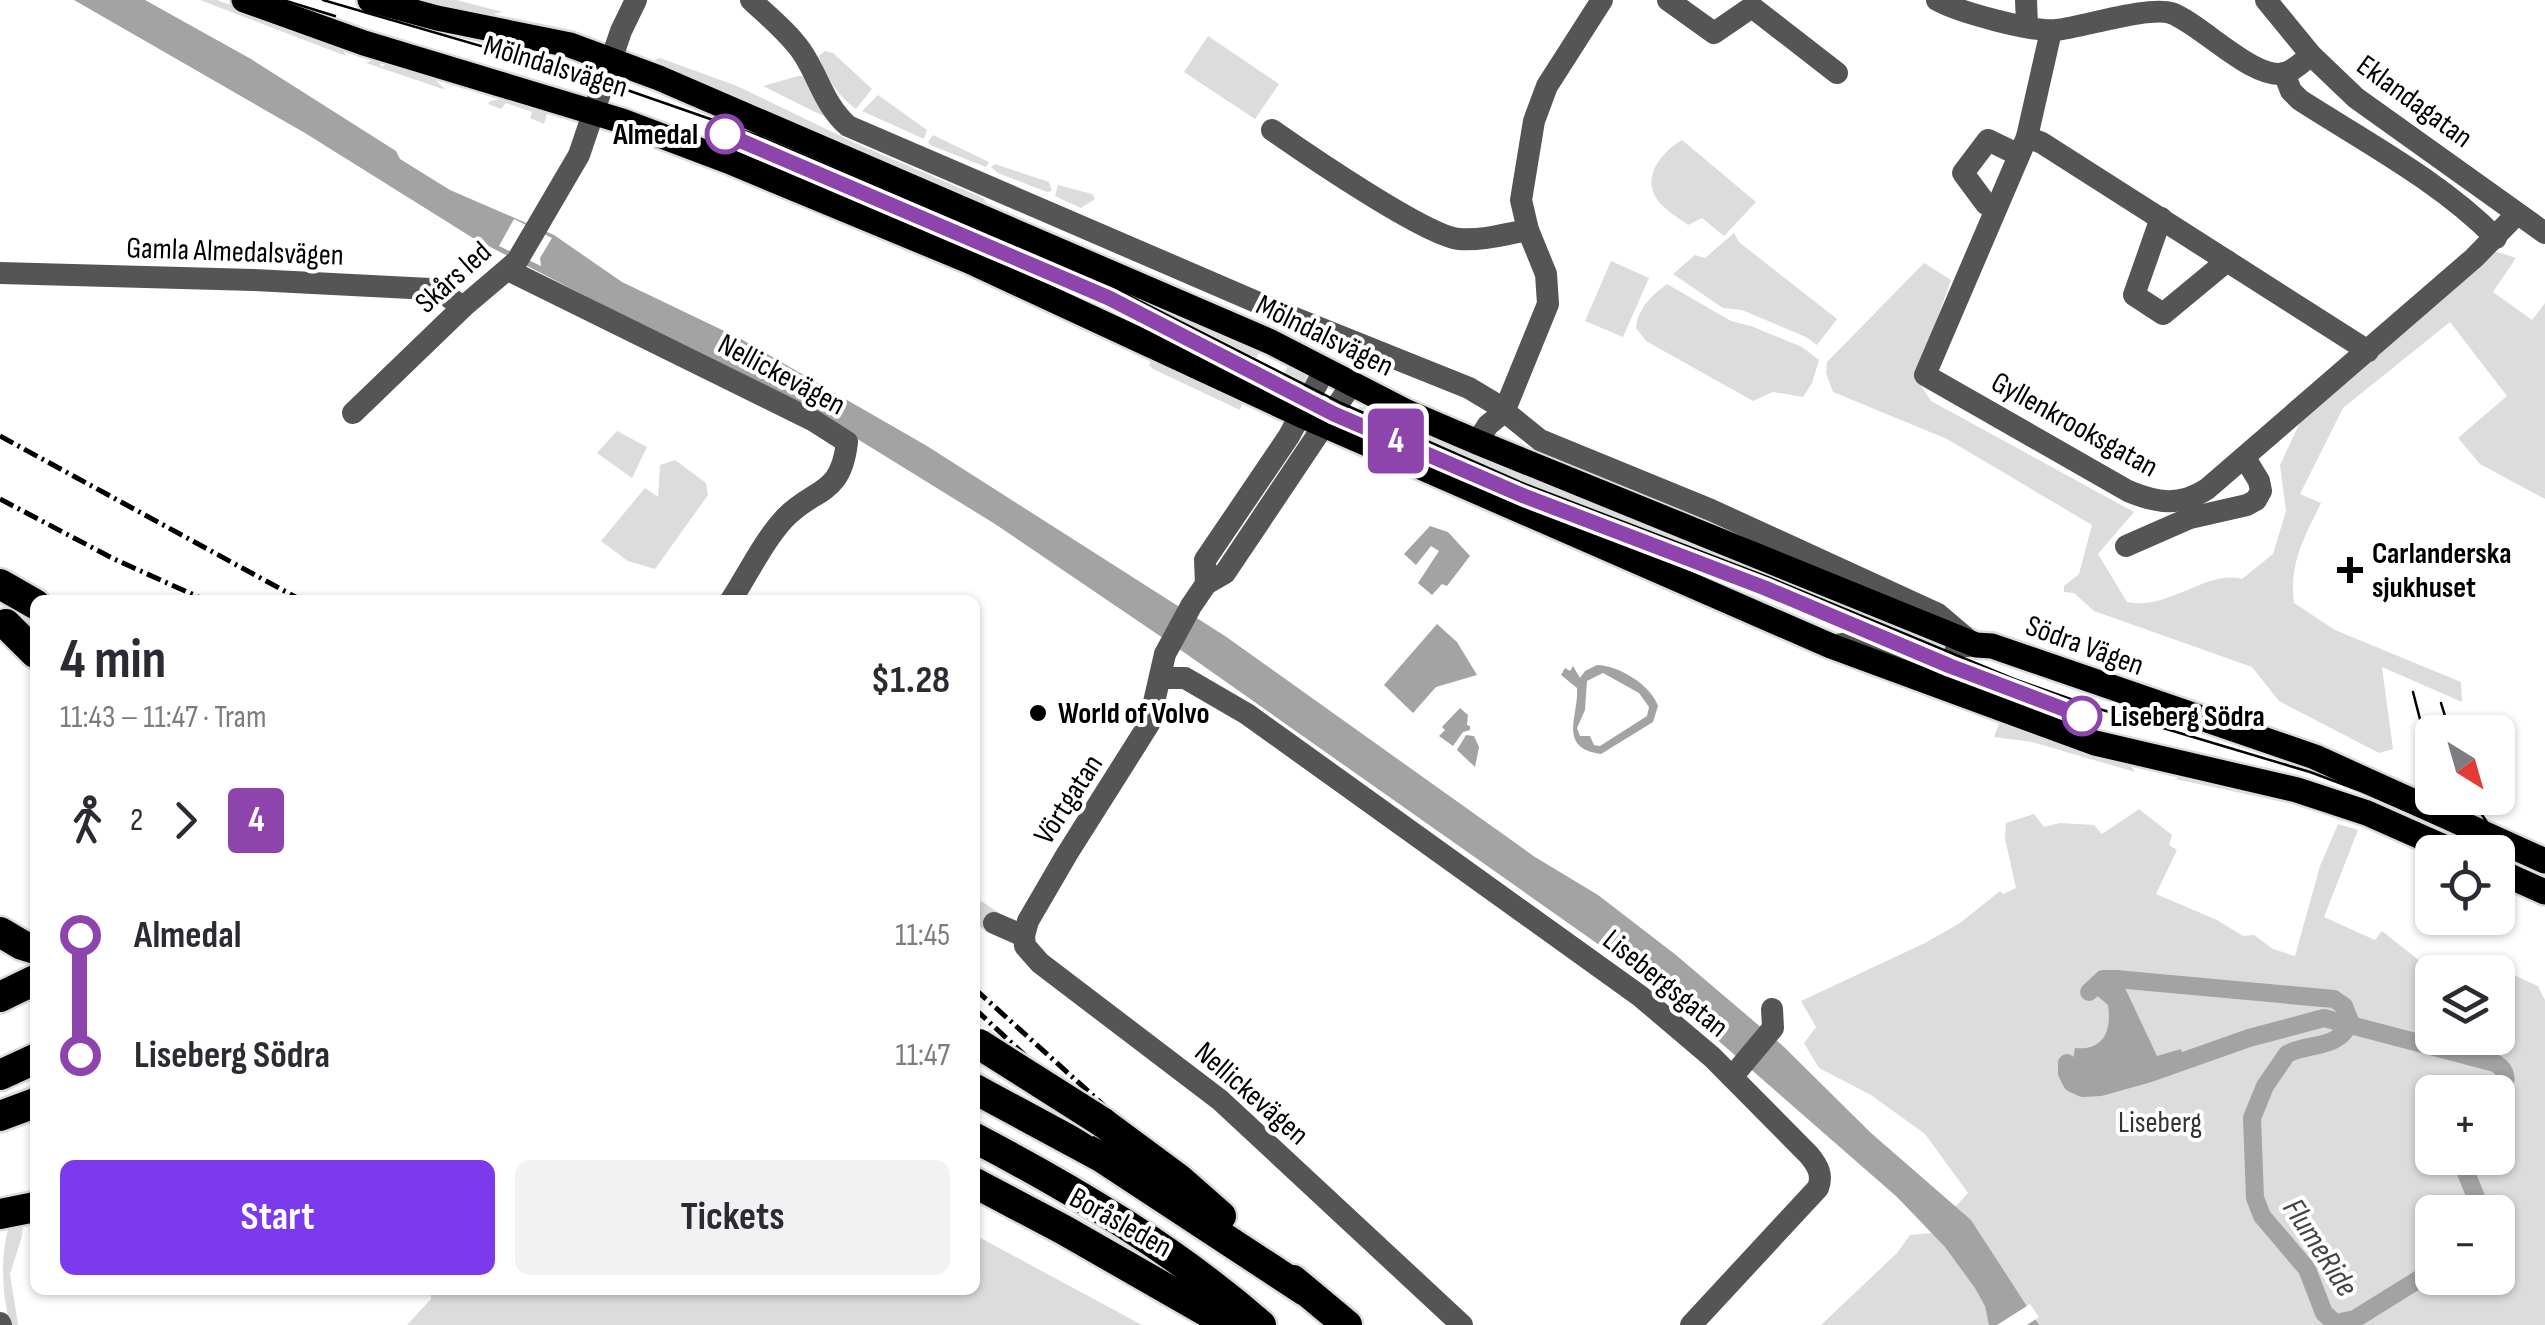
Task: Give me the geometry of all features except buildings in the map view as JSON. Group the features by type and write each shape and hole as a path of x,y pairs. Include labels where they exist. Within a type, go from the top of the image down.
{"highway":[{"path":"0,584 30,601"},
{"path":"3,622 30,637"},
{"path":"3,622 30,648"},
{"path":"0,932 30,947"},
{"path":"0,997 30,982"},
{"path":"980,1045 1102,1122 1179,1179 1347,1325"},
{"path":"980,1092 1100,1157 1306,1291"},
{"path":"0,1116 30,1105"},
{"path":"980,1141 1122,1222 1224,1293 1261,1325"},
{"name":"Boråsleden","path":"980,1187 1230,1325"},
{"path":"0,1214 30,1208"}],"main road":[{"name":"Mölndalsvägen","path":"244,0 364,43 594,112 714,156 969,261 1326,426 1831,646 2095,743 2297,790 2367,813 2417,835"},
{"name":"Mölndalsvägen","path":"370,0 570,46 611,60 785,131 1270,342 1351,385 1477,442 1984,646"},
{"name":"Södra Vägen","path":"1984,646 2315,757 2545,860"},
{"path":"2515,879 2545,892"}],"street":[{"name":"Skårs led","path":"353,413 512,265 578,155 636,0"},
{"name":"Mölndalsvägen","path":"751,0 786,32 803,54 824,99 848,126 1232,292 1469,388 1540,440 1670,492 1938,614 1984,646"},
{"path":"1477,442 1488,425 1504,412 1548,304 1546,274 1521,200 1534,121 1547,86 1602,0"},
{"path":"1668,0 1714,34 1752,6 1838,74"},
{"path":"1937,0 1982,17 2051,30 2154,13 2173,14 2274,74 2284,73 2311,55"},
{"path":"2026,0 2027,25"},
{"name":"Eklandagatan","path":"2266,0 2311,55 2356,98 2545,234"},
{"name":"Gyllenkrooksgatan","path":"2051,30 2023,146 1925,375 2128,491 2158,503 2196,496 2245,458 2496,238 2517,214"},
{"name":"Eklandagatan","path":"2284,73 2291,91 2300,100 2435,187 2496,238"},
{"path":"1272,130 1379,198 1454,239 1475,240 1528,230"},
{"path":"1996,208 1986,204 1963,173 1988,140 2023,146 2160,218 2368,351"},
{"path":"2160,218 2134,295 2163,314 2227,261"},
{"name":"Nellickevägen","path":"512,265 814,421 847,442 843,467 828,489 785,518 735,595"},
{"name":"Gamla Almedalsvägen","path":"0,273 254,280 430,290 463,307"},
{"name":"Vörtgatan","path":"1206,584 1205,560 1301,414 1324,371"},
{"name":"Vörtgatan","path":"1024,936 1028,921 1067,854 1138,746 1170,644 1191,606 1206,584 1225,573 1351,385"},
{"path":"2126,546 2190,518 2256,500 2261,491 2259,481 2245,458"},
{"path":"1670,492 1665,509 1688,530"},
{"name":"Mölndalsvägen","path":"1831,646 1858,642 1920,667 1946,670 1957,647 1984,646"},
{"name":"Lisebergsgatan","path":"1160,678 1185,678 1248,714 1640,996 1732,1076 1809,1155 1818,1166 1818,1188 1692,1325"},
{"name":"Nellickevägen","path":"994,922 1024,936 1024,946 1040,963 1220,1100 1462,1325"},
{"path":"1732,1076 1772,1018"}],"green space":[{"path":"200,0 217,0 333,44 342,48 346,56"},
{"path":"404,0 456,0 503,12 484,16"},
{"path":"1208,36 1279,84 1255,119 1184,72"},
{"path":"825,51 833,53 872,89 856,109 829,79 819,56"},
{"path":"377,58 383,67 386,62 430,75 446,90 366,63"},
{"path":"660,58 737,86 983,198 990,208 658,64 655,60"},
{"path":"806,76 825,117 763,86"},
{"path":"878,95 927,130 924,139 862,111"},
{"path":"506,98 545,110 544,124 530,118 532,112 506,103 501,109 488,104"},
{"path":"740,122 1262,347 1245,380 847,197 732,151"},
{"path":"933,135 989,162 986,167 930,145"},
{"path":"1682,140 1756,202 1724,236 1702,218 1688,225 1663,206 1653,190 1656,165"},
{"path":"995,164 1049,182 1052,191 998,173 991,167"},
{"path":"1058,185 1092,194 1095,199 1081,208 1055,196"},
{"path":"1734,233 1739,242 1837,319 1817,345 1742,310 1723,308 1673,274 1695,255 1705,258"},
{"path":"2494,251 2516,258 2493,292 2532,320 2545,303 2545,499 2480,464 2458,438 2507,396 2450,322 2343,408 2300,494 2321,503 2296,563 2294,603 2335,630 2461,682 2462,702 2382,667 2393,749 2379,753 2279,701 2252,667 2094,611 2074,593 2064,592 2064,586 2079,574 2092,525 1947,439 1833,392 1826,373 1827,362 1924,263 1951,280 1916,378 1931,401 2134,512 2098,554 2127,602 2157,601 2215,580 2242,579 2273,554 2286,511 2280,465 2302,418"},
{"path":"1611,261 1649,278 1623,337 1585,321"},
{"path":"1667,284 1731,321 1802,347 1819,360 1803,397 1773,392 1753,401 1646,341 1636,328 1640,314 1651,297"},
{"path":"1152,358 1244,398 1240,410 1153,369 1149,365"},
{"path":"1291,360 1309,380 1300,402 1274,393"},
{"path":"1359,407 1370,407 1936,639 1933,658 1928,661 1850,636 1683,564 1511,499 1352,427"},
{"path":"617,431 647,447 632,478 597,453"},
{"path":"675,460 706,483 708,495 655,569 628,561 601,541 645,488 658,497 660,465"},
{"path":"2000,721 2129,763 2135,772 2032,742 1994,737"},
{"path":"2191,771 2321,810 2175,779"},
{"name":"Liseberg","path":"2139,809 2172,835 2169,845 2177,850 2156,894 2295,956 2320,866 2338,824 2358,830 2324,917 2375,940 2382,931 2415,957 2415,1055 2515,1055 2515,976 2538,986 2545,1000 2545,1325 1821,1325 1897,1253 1910,1235 1931,1233 1968,1193 1925,1134 1871,1095 1819,1068 1804,1043 1816,1027 1801,1001 1925,943 1960,923 2000,891 2003,894 2016,888 2005,839 2006,823 2034,814 2044,827 2060,823 2094,825 2102,834"},
{"path":"23,1224 10,1274 18,1325 10,1325 4,1288 4,1250 9,1226"},
{"path":"980,1238 1142,1325 407,1325 431,1295 980,1295"}],"shaded area":[{"path":"74,0 145,0 251,59 450,190 554,235 622,282 741,339 927,446 1225,636 1535,857 1598,895 1676,955 1783,1046 1871,1133 1971,1220 2039,1325 1989,1325 1975,1288 1945,1247 1897,1197 1649,980 995,524 838,427 473,238 305,133"},
{"path":"1430,526 1448,532 1470,556 1447,586 1442,584 1432,595 1418,583 1439,551 1431,546 1416,565 1404,554"},
{"path":"1437,624 1457,642 1477,675 1436,687 1413,713 1384,685"},
{"path":"1573,666 1580,678 1585,671 1605,666 1624,672 1641,684 1658,706 1653,722 1601,754 1579,745 1573,729 1577,688 1561,675 1565,668 1570,671","holes":["1603,673 1639,693 1649,707 1647,716 1600,746 1594,745 1590,736 1580,736 1577,728 1585,710 1587,681"]},
{"path":"1460,708 1468,715 1470,730 1463,732 1453,746 1439,736"},
{"path":"1466,735 1474,736 1479,747 1475,767 1457,750"},
{"path":"2103,984 2125,988 2157,1056 2181,1049 2183,1056 2092,1083 2077,1081 2071,1070 2075,1048 2099,1042 2109,1023 2108,1005 2094,993"}],"pier":[{"path":"514,219 552,238 540,258 541,266 499,246"},
{"path":"2030,1304 2039,1317 2027,1325 1997,1325"}],"waterway":[{"name":"FlumeRide","path":"2089,992 2103,979 2116,979 2334,999 2344,1006 2350,1021 2339,1037 2287,1054 2265,1086 2252,1118 2255,1198 2262,1216 2307,1269 2324,1313 2335,1323 2355,1319 2415,1282"},
{"name":"FlumeRide","path":"2067,1063 2072,1083 2083,1088 2100,1087 2324,1018 2495,1063 2505,1075"},
{"name":"FlumeRide","path":"2467,1175 2475,1195"}],"tunnel":[{"path":"980,913 994,923"}],"tram line":[{"path":"283,0 335,16"},
{"path":"323,0 604,82 759,136 1114,288 1341,403 1527,485 1770,578 2014,679 2361,791 2545,871"},
{"name":"4","path":"725,134 1109,298 1334,414 1524,496 2082,716"},
{"path":"2413,692 2419,715"},
{"path":"2441,703 2445,715"},
{"path":"2458,815 2473,835"},
{"path":"2482,815 2517,853"}],"railway":[{"path":"0,436 292,595"},
{"path":"0,499 114,559 194,595"},
{"path":"980,994 1109,1110"},
{"path":"980,1014 1096,1121"}],"place":[{"name":"Almedal","path":"725,134"},
{"name":"Carlanderska sjukhuset","path":"2350,570"},
{"name":"World of Volvo","path":"1038,713"},
{"name":"Liseberg Södra","path":"2082,716"}]}
